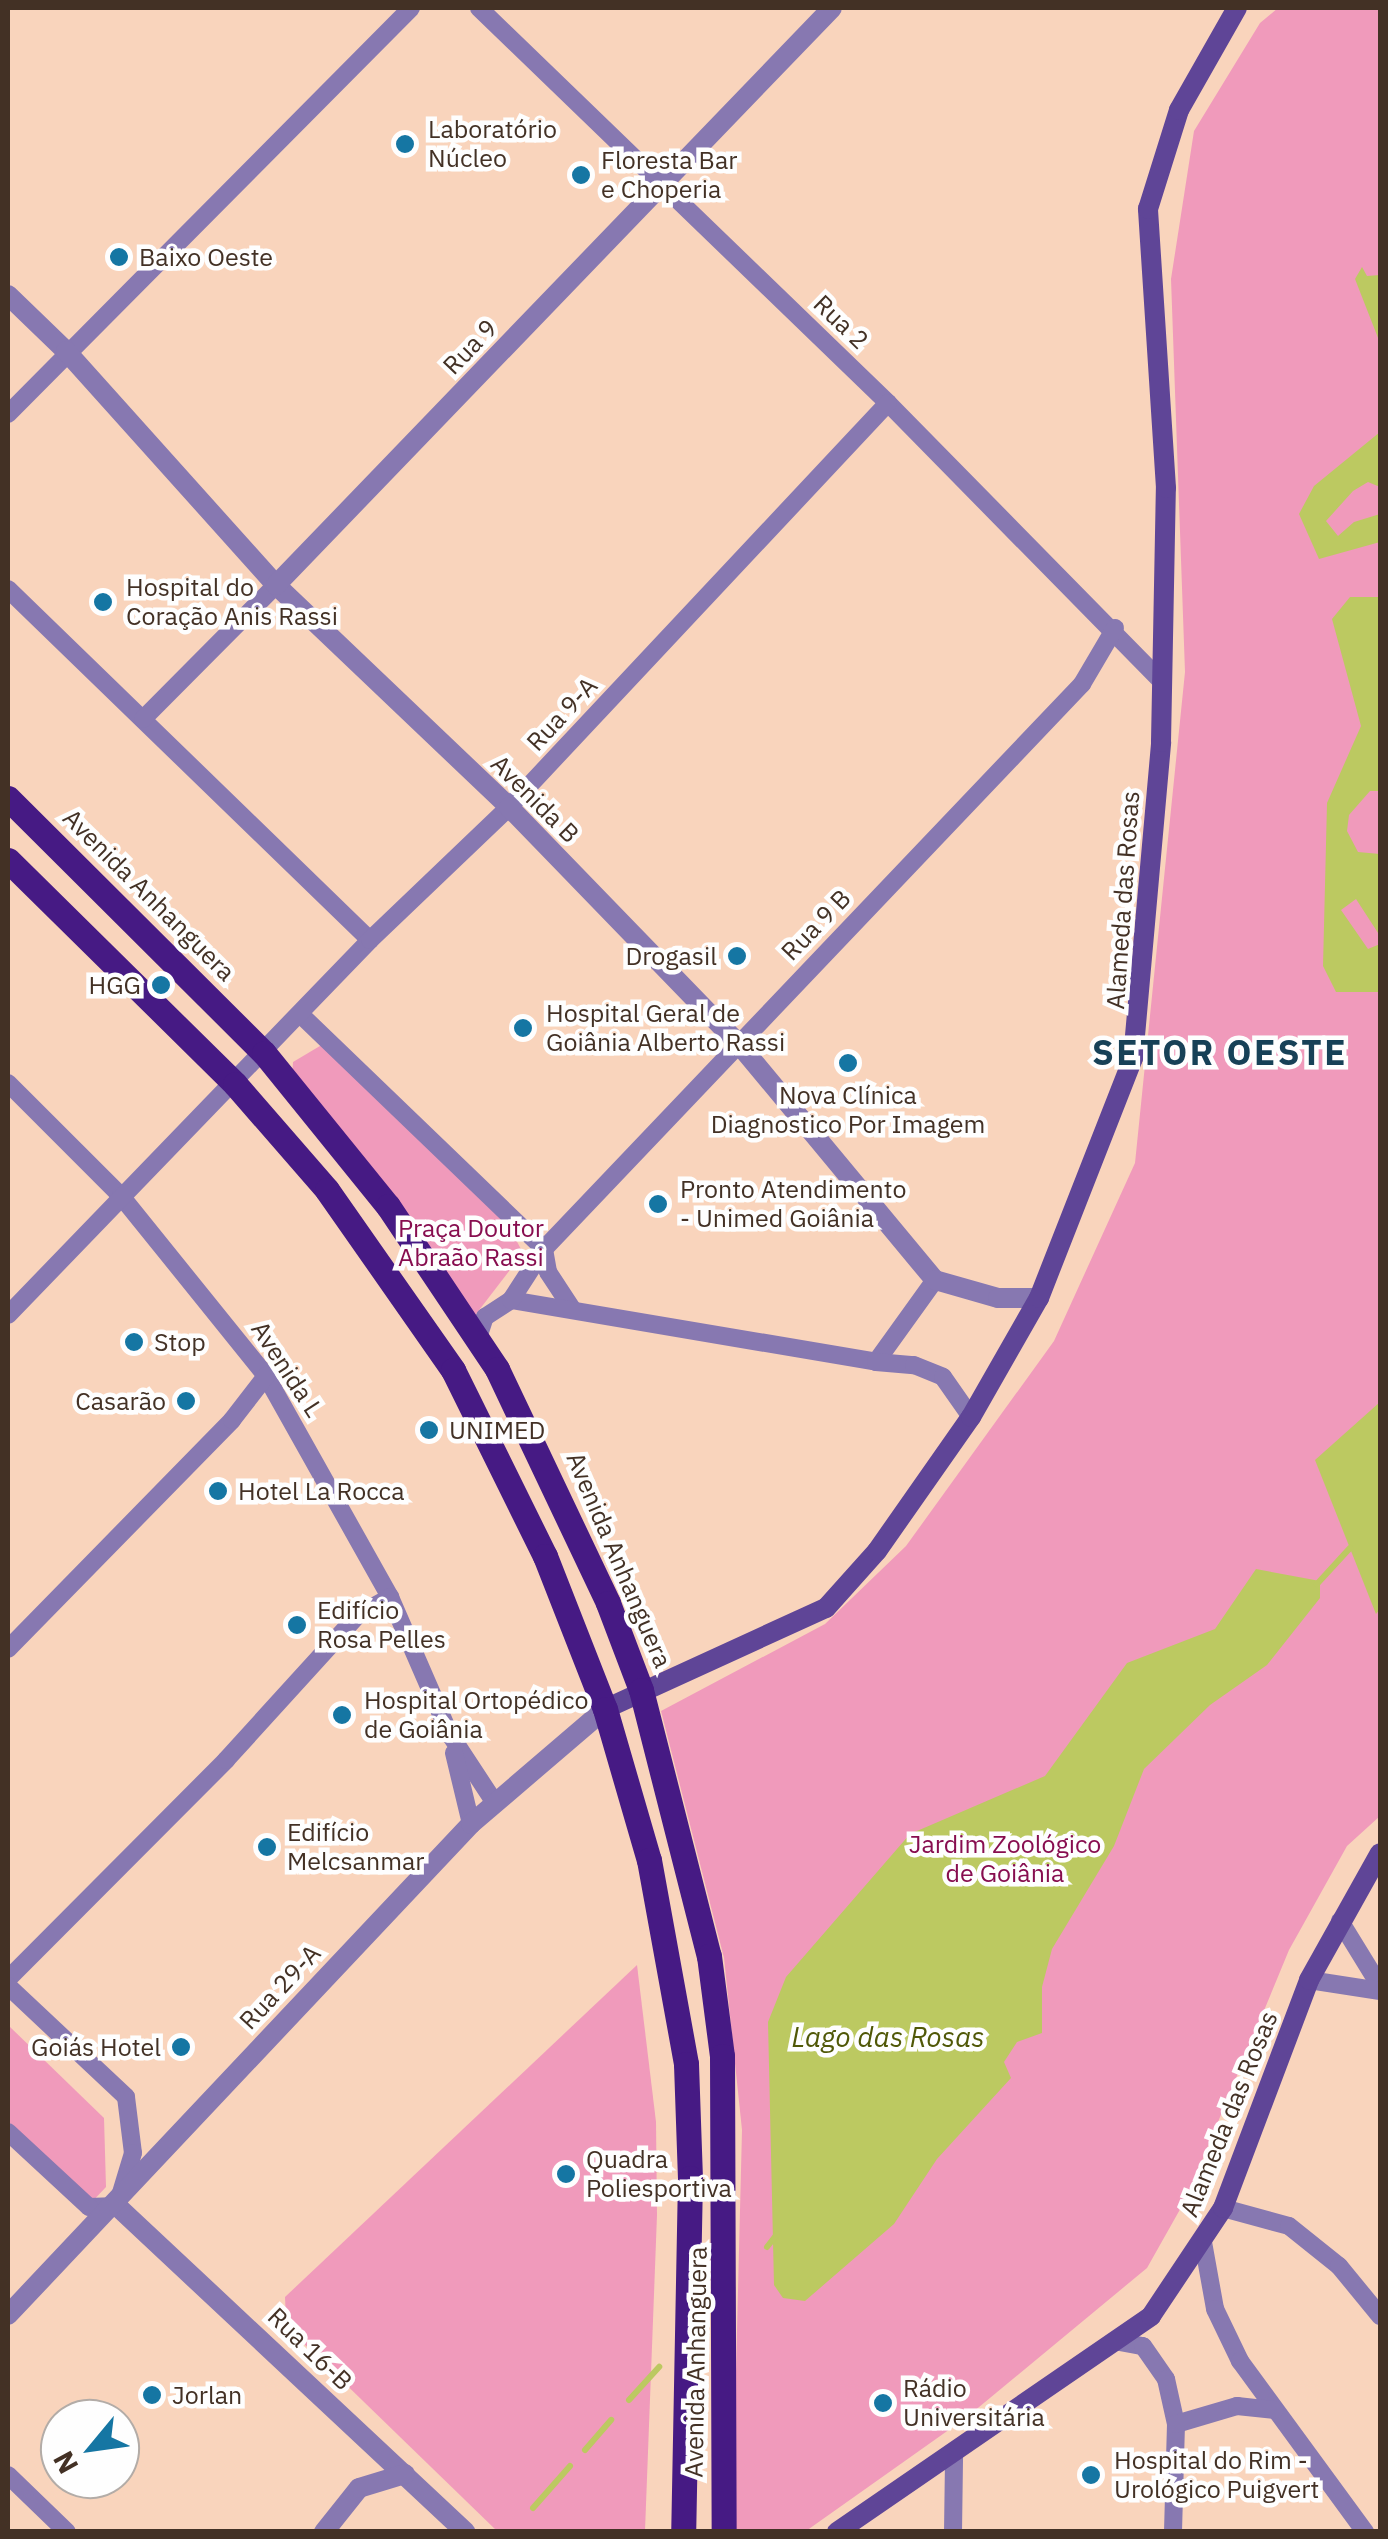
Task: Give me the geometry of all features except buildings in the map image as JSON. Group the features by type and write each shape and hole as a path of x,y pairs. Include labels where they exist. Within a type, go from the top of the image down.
{"main road":[{"name":"Alameda das Rosas","path":"605,1709 641,1688 719,1662 826,1608 877,1551 970,1417 1039,1298 1133,1058 1161,742 1166,488 1148,209 1179,110 1237,8"},
{"name":"Avenida Anhanguera","path":"8,798 264,1053 388,1206 476,1325 560,1494 641,1688 709,1956 722,2056 724,2532"},
{"name":"Avenida Anhanguera","path":"8,860 235,1084 327,1190 454,1370 545,1556 605,1709 652,1875 686,2064 690,2178 684,2532"},
{"name":"Alameda das Rosas","path":"837,2532 954,2457 1151,2316 1223,2208 1310,1980 1380,1853"}],"street":[{"path":"8,414 66,351 411,8"},
{"name":"Rua 2","path":"479,8 888,403 1115,628 1160,680"},
{"name":"Rua 9","path":"143,719 832,8"},
{"name":"Avenida B","path":"8,296 66,351 276,585 509,807 738,1043 935,1280"},
{"name":"Rua 9-A","path":"235,1084 370,940 509,807 888,403"},
{"path":"8,589 370,940"},
{"name":"Rua 9 B","path":"511,1300 544,1249 1082,684 1115,628"},
{"path":"300,1014 544,1249 548,1272 573,1310"},
{"name":"Avenida L","path":"8,1084 122,1196 266,1376 390,1597 449,1733 495,1803"},
{"path":"8,1315 235,1084"},
{"path":"876,1362 935,1280 998,1298 1039,1298"},
{"path":"476,1325 511,1300 876,1362 914,1365 943,1377 970,1417"},
{"path":"8,1649 232,1420 266,1376"},
{"path":"8,2132 89,2207 116,2206 133,2153 126,2097 8,1982 358,1615 390,1597"},
{"name":"Rua 29-A","path":"8,2315 116,2206 302,1998 471,1824 605,1709"},
{"name":"Avenida L","path":"449,1733 471,1824"},
{"path":"1340,1921 1380,1989"},
{"path":"1310,1980 1380,1989"},
{"name":"Rua 16-B","path":"116,2206 465,2532"},
{"path":"1223,2208 1289,2226 1339,2266 1380,2316"},
{"path":"1203,2242 1214,2310 1274,2410 1365,2532"},
{"path":"1114,2341 1144,2346 1157,2360 1176,2424 1174,2532"},
{"path":"1176,2424 1237,2406 1274,2410"},
{"path":"954,2457 954,2532"},
{"path":"324,2532 359,2488 405,2474"},
{"path":"8,2475 67,2532"}],"green space":[{"name":"Jardim Zoológico de Goiânia","path":"1278,8 1380,8 1380,1816 1347,1846 1289,1950 1187,2197 1147,2268 967,2417 806,2531 732,2531 742,2130 724,1958 661,1711 825,1624 906,1546 1054,1341 1135,1163 1185,672 1171,279 1194,131 1260,23"},
{"name":"Praça Doutor Abraão Rassi","path":"325,1043 505,1219 523,1253 473,1318 292,1079 293,1062"},
{"path":"637,1965 656,2122 657,2215 645,2531 497,2531 297,2337 286,2319 285,2297"},
{"path":"8,2025 104,2118 106,2187 89,2205 8,2125"}],"water":[{"path":"1362,267 1367,276 1380,275 1380,343 1355,279"},
{"path":"1380,432 1380,487 1368,482 1353,491 1326,521 1338,536 1354,522 1380,514 1380,542 1319,559 1299,514 1314,486"},
{"path":"1350,597 1380,597 1380,791 1370,791 1349,815 1347,831 1358,852 1380,854 1380,936 1356,899 1341,910 1368,949 1380,944 1380,992 1336,992 1323,966 1327,803 1361,726 1332,619"},
{"path":"1380,1402 1380,1609 1376,1614 1315,1460"},
{"name":"Lago das Rosas","path":"1256,1569 1320,1581 1320,1598 1267,1665 1210,1705 1144,1769 1114,1846 1052,1949 1042,1987 1042,2033 1017,2042 1004,2062 1011,2078 937,2159 894,2224 805,2301 783,2298 774,2285 768,2022 786,1977 910,1834 1045,1776 1127,1663 1215,1629"}],"waterway":[{"path":"1317,1584 1350,1548"},
{"path":"767,2247 777,2234"},
{"path":"629,2400 659,2367"},
{"path":"585,2450 611,2420"},
{"path":"533,2508 570,2466"}],"place":[{"name":"Laboratório Núcleo","path":"405,144"},
{"name":"Floresta Bar e Choperia","path":"581,175"},
{"name":"Baixo Oeste","path":"119,257"},
{"name":"Hospital do Coração Anis Rassi","path":"103,602"},
{"name":"Drogasil","path":"737,956"},
{"name":"HGG","path":"161,985"},
{"name":"Hospital Geral de Goiânia Alberto Rassi","path":"523,1028"},
{"name":"Nova Clínica Diagnostico Por Imagem","path":"848,1063"},
{"name":"Pronto Atendimento - Unimed Goiânia","path":"658,1204"},
{"name":"Stop","path":"134,1342"},
{"name":"Casarão","path":"186,1401"},
{"name":"UNIMED","path":"429,1430"},
{"name":"Hotel La Rocca","path":"218,1491"},
{"name":"Edifício Rosa Pelles","path":"297,1625"},
{"name":"Hospital Ortopédico de Goiânia","path":"342,1715"},
{"name":"Edifício Melcsanmar","path":"267,1847"},
{"name":"Goiás Hotel","path":"181,2047"},
{"name":"Quadra Poliesportiva","path":"566,2174"},
{"name":"Jorlan","path":"152,2395"},
{"name":"Rádio Universitária","path":"883,2403"},
{"name":"Hospital do Rim - Urológico Puigvert","path":"1091,2475"}],"district":[{"name":"SETOR OESTE","path":"1220,1052"}]}
